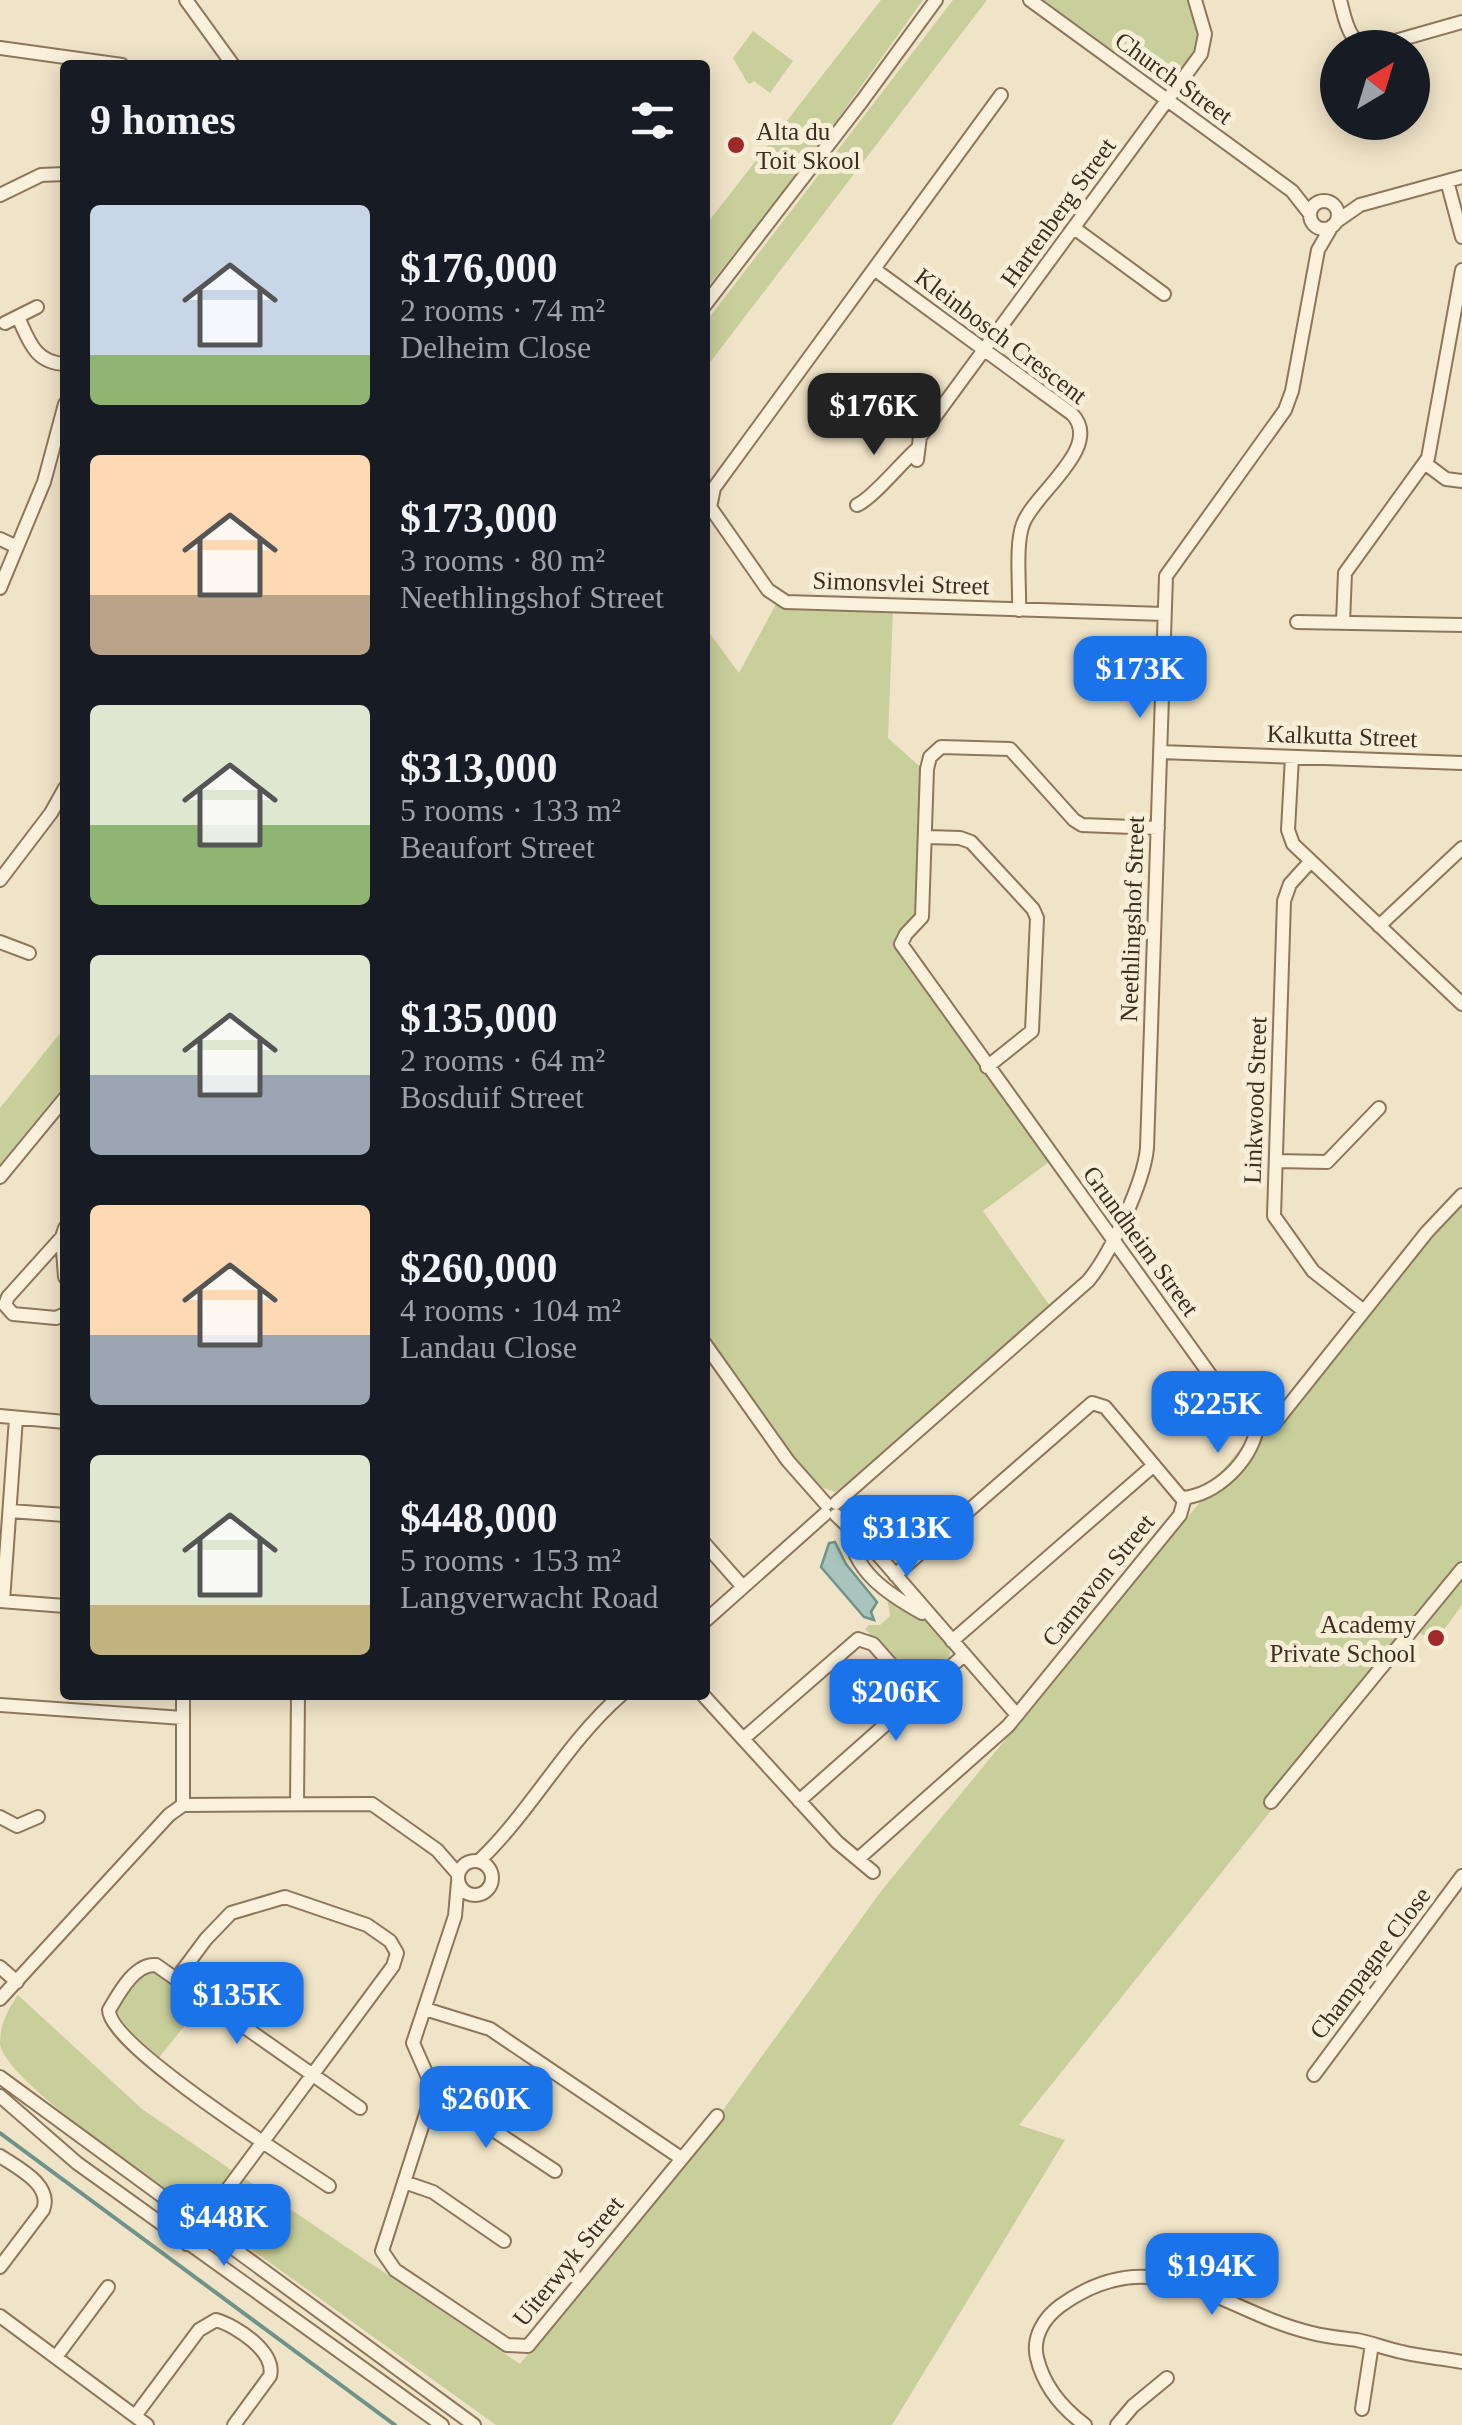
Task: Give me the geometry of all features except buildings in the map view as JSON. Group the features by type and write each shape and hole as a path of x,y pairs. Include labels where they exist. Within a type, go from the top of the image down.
{"street":[{"path":"186,0 226,60"},
{"path":"710,299 936,0"},
{"name":"Church Street","path":"1030,0 1292,192 1311,218"},
{"name":"Hartenberg Street","path":"857,505 869,500 888,475 917,455 920,437 1167,100 1204,44 1195,0"},
{"path":"1340,0 1350,35 1365,46 1374,47 1462,22"},
{"path":"0,48 86,60"},
{"name":"Simonsvlei Street","path":"1001,95 714,488 712,512 768,590 782,600 1164,614"},
{"path":"0,195 41,175 60,174"},
{"path":"1311,218 1321,229 1335,224 1360,205 1462,177"},
{"path":"1446,181 1462,237"},
{"name":"Church Street","path":"1292,192 1326,202 1360,205"},
{"path":"1326,202 1336,208 1335,224 1318,250 1312,208 1326,202"},
{"path":"1074,228 1164,294"},
{"name":"Neethlingshof Street","path":"710,1617 1088,1280 1104,1260 1146,1163 1166,576 1290,399 1318,250"},
{"name":"Kleinbosch Crescent","path":"874,269 1072,414 1082,430 1080,445 1023,524 1019,610"},
{"path":"1343,622 1346,572 1426,464 1462,270"},
{"path":"38,307 11,320 37,355 60,364"},
{"path":"0,588 44,482 60,423"},
{"path":"1426,464 1446,479 1462,481"},
{"path":"0,539 15,546"},
{"path":"1297,622 1462,624"},
{"path":"987,1067 1027,1038 1034,1025 1037,918 971,842 926,837 928,762 937,749 1010,749 1079,824 1158,828"},
{"name":"Kalkutta Street","path":"1160,752 1462,763"},
{"path":"1292,757 1292,844 1462,1004"},
{"path":"0,880 60,797"},
{"path":"51,813 60,820"},
{"name":"Grundheim Street","path":"926,837 922,917 902,940 903,951 1244,1422 1257,1429"},
{"path":"1379,926 1462,848"},
{"name":"Linkwood Street","path":"1310,862 1290,884 1284,901 1276,1222 1313,1272 1364,1312"},
{"path":"0,942 29,953"},
{"path":"0,1177 60,1104"},
{"path":"1276,1161 1327,1162 1379,1108"},
{"path":"1182,1498 1198,1496 1216,1487 1253,1445 1257,1429 1274,1424 1426,1232 1462,1195"},
{"path":"60,1236 3,1306 12,1314 60,1316"},
{"path":"710,1351 788,1461 895,1575 1017,1715"},
{"name":"Carnavon Street","path":"858,1859 1017,1715 1180,1515 1182,1498 1105,1408 1088,1404 895,1575"},
{"path":"0,1416 60,1422"},
{"path":"16,1418 1,1601 60,1606"},
{"path":"952,1642 1154,1465"},
{"path":"10,1511 60,1514"},
{"path":"849,1529 854,1554 886,1593 933,1619"},
{"path":"854,1554 866,1544"},
{"path":"710,1550 743,1587"},
{"path":"1271,1802 1462,1569"},
{"path":"743,1739 858,1639 874,1644 918,1695"},
{"path":"799,1800 964,1654"},
{"path":"183,1700 183,1804"},
{"path":"297,1804 298,1700"},
{"path":"555,2171 466,2112 430,2101 431,2084 413,2046 455,1916 458,1878 500,1840 588,1726 616,1700"},
{"path":"708,1700 837,1842 873,1872"},
{"path":"0,1706 183,1718"},
{"path":"2,1999 168,1815 183,1804 377,1806 437,1850 470,1894 479,1895"},
{"path":"0,1816 17,1826 38,1817"},
{"path":"455,1916 490,1887 500,1840"},
{"path":"437,1850 475,1861 492,1873"},
{"name":"Champagne Close","path":"1314,2076 1462,1876"},
{"path":"176,1978 232,1913 285,1896 372,1928 390,1941 397,1953 393,1966 187,2244"},
{"path":"328,2186 168,2075 114,2026 109,2010 138,1969 148,1964 160,1966 360,2108"},
{"path":"0,1967 17,1982"},
{"path":"424,2009 490,2028 681,2158"},
{"path":"0,2076 474,2425"},
{"path":"0,2096 77,2162 187,2244 442,2425"},
{"name":"Uiterwyk Street","path":"430,2101 382,2250 387,2263 507,2345 522,2348 533,2341 717,2116"},
{"path":"0,2156 40,2185 46,2199 0,2267"},
{"path":"404,2182 433,2192 504,2242"},
{"path":"1085,2425 1052,2394 1036,2355 1038,2335 1046,2318 1070,2299 1123,2278 1170,2278 1195,2285 1280,2324 1404,2353 1462,2362"},
{"path":"56,2357 108,2287"},
{"path":"0,2316 146,2425"},
{"path":"134,2416 199,2330 216,2320 229,2325 266,2354 272,2366 270,2376 234,2425"},
{"path":"1362,2409 1372,2344"},
{"path":"1118,2425 1133,2406 1168,2378"}],"green space":[{"path":"881,0 923,0 807,162 710,284 710,220"},
{"path":"953,0 987,0 710,362 710,316"},
{"path":"1042,0 1189,0 1197,24 1197,43 1174,81 1158,84"},
{"path":"753,31 793,61 770,93 754,81 747,82 733,58"},
{"path":"776,604 893,611 888,738 922,765 918,914 899,934 898,950 1049,1162 983,1211 1050,1306 850,1484 835,1492 818,1486 796,1461 710,1340 710,634 739,673"},
{"path":"60,1033 60,1091 0,1166 0,1108"},
{"path":"1462,1204 1462,1605 1434,1643 1416,1630 1019,2125 1065,2140 892,2425 496,2425 216,2224 216,2216 241,2176 520,2364 718,2117 882,1890 1218,1476 1253,1433 1277,1429 1443,1222"},
{"path":"887,1598 928,1623 951,1648 948,1663 921,1686 865,1629 880,1625 890,1616"},
{"path":"149,1968 203,2003 157,2060 116,2021 113,2011"},
{"path":"18,1995 142,2109 233,2171 212,2199 193,2207 85,2130 27,2082 8,2061 0,2044 5,2018"}],"water":[{"path":"835,1542 846,1564 877,1602 871,1612 874,1620 864,1617 821,1567 829,1543"}],"waterway":[{"path":"0,2133 395,2425"}],"place":[{"name":"Alta du Toit Skool","path":"736,145"},
{"name":"Academy Private School","path":"1436,1638"}]}
